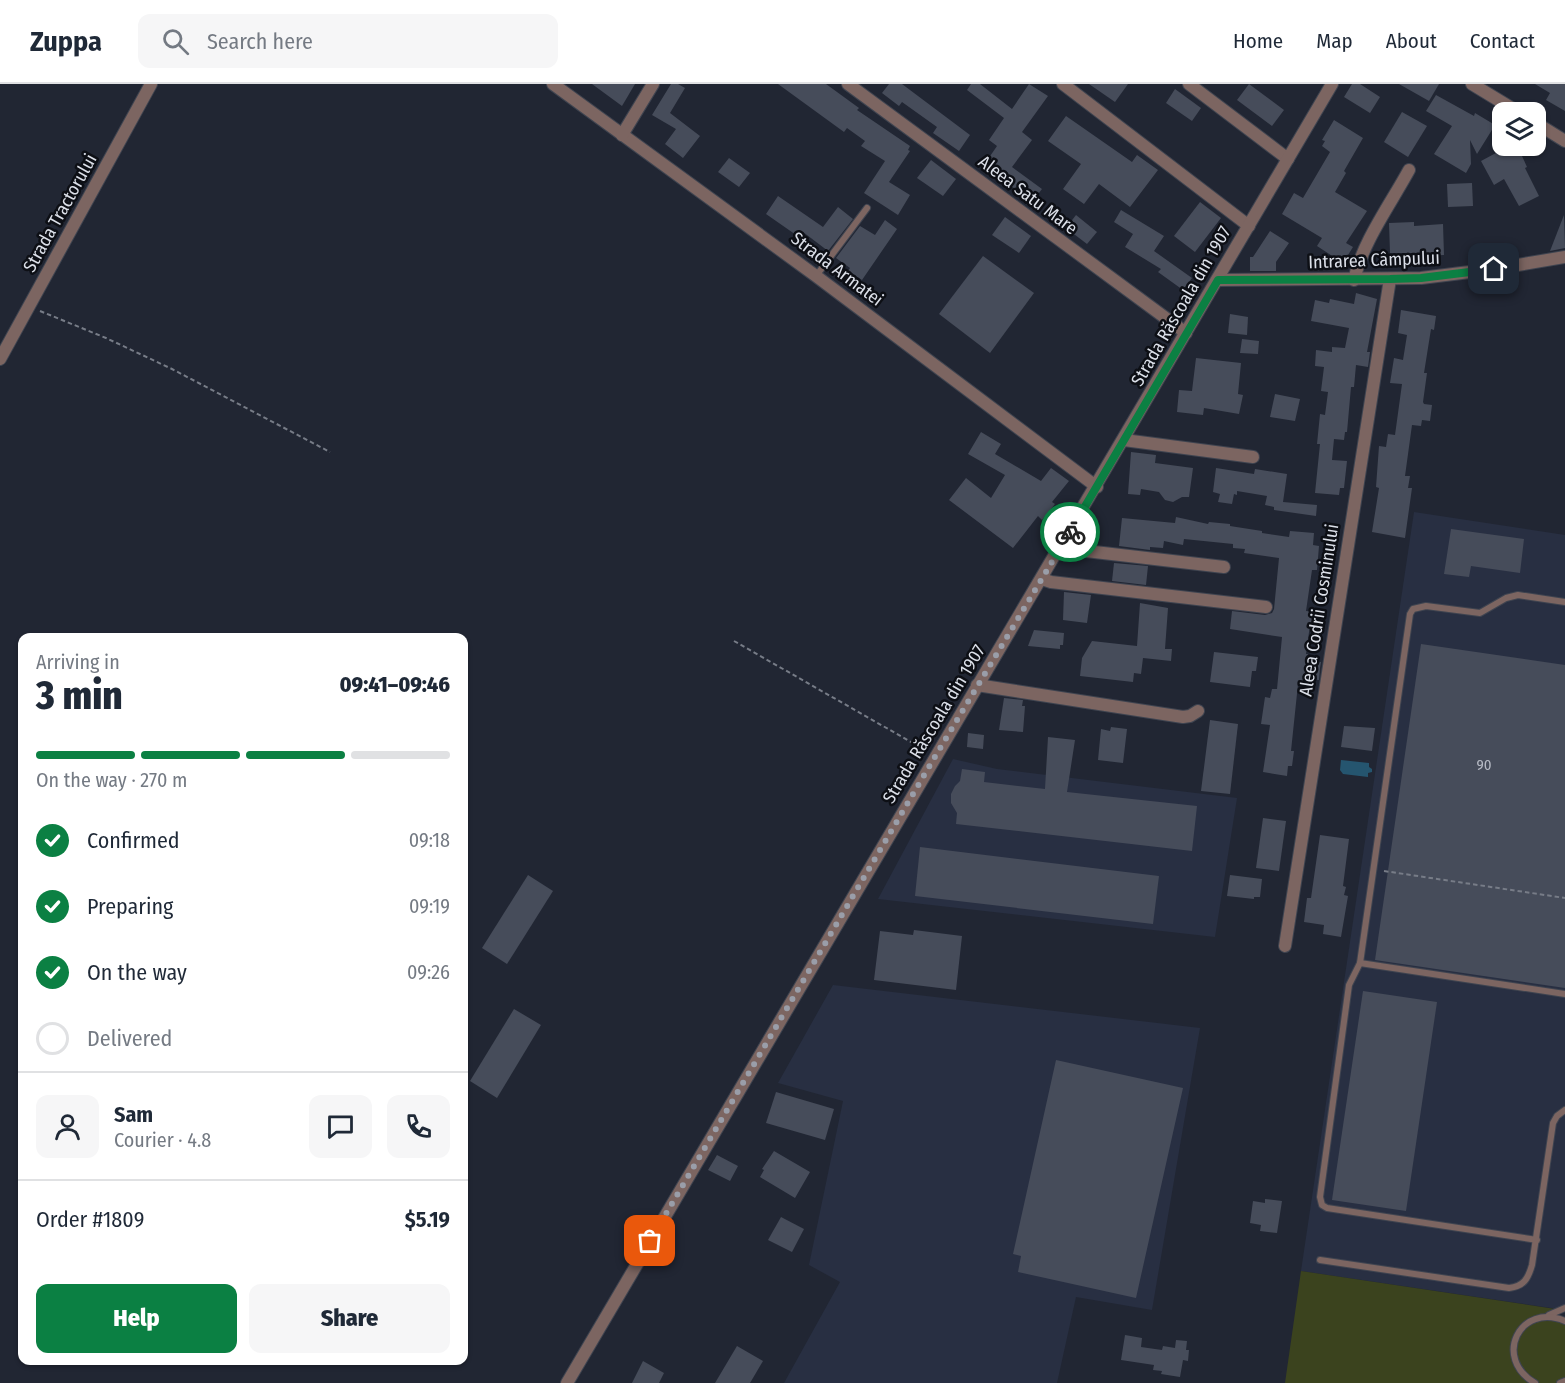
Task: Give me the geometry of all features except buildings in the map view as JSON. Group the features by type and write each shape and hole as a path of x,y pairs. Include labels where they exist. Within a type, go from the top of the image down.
{"street":[{"name":"Strada Tractorului","path":"0,358 151,84"},
{"name":"Strada Armatei","path":"553,84 816,276 1096,487"},
{"path":"622,135 653,84"},
{"name":"Aleea Satu Mare","path":"848,84 1186,333"},
{"path":"1063,84 1249,226"},
{"path":"1189,84 1288,159"},
{"name":"Strada Răscoala din 1907","path":"567,1383 1332,84"},
{"path":"1472,84 1502,102"},
{"path":"1546,129 1565,141"},
{"path":"1354,280 1365,250 1409,170"},
{"name":"Intrarea Câmpului","path":"1218,280 1390,279 1462,274 1565,257"},
{"name":"Aleea Codrii Cosminului","path":"1285,946 1390,279"},
{"path":"1124,440 1253,457"},
{"path":"1060,548 1224,567"},
{"path":"1042,579 1051,582 1266,607"},
{"path":"977,685 1184,717 1198,711"}],"lane":[{"path":"816,276 867,208"},
{"path":"1537,1240 1327,1208 1320,1202 1349,985 1360,963 1410,614 1413,609 1426,606 1480,613 1506,598 1518,595 1565,602"},
{"path":"1360,963 1565,994"},
{"path":"1320,1260 1509,1288 1519,1287 1525,1282 1533,1265 1553,1123 1565,1110"},
{"path":"1535,1383 1517,1368 1513,1357 1513,1345 1517,1334 1525,1324 1535,1318 1547,1316 1565,1308"},
{"path":"1547,1316 1565,1321"}],"path":[{"path":"29,307 106,338 171,369 330,452"},
{"path":"734,641 936,755"},
{"path":"1373,869 1565,898"}],"shaded area":[{"path":"1414,512 1565,535 1565,1310 1301,1271"},
{"path":"953,759 997,769 1237,798 1215,937 878,899"},
{"path":"1341,760 1369,763 1372,772 1368,773 1368,777 1343,774 1340,770"},
{"path":"833,985 1200,1028 1152,1310 1076,1297 1057,1383 784,1383 840,1282 809,1265 843,1101 778,1083"}],"green space":[{"path":"1301,1271 1562,1310 1549,1315 1565,1321 1565,1381 1560,1383 1285,1383"}],"way so far":[{"path":"650,1241 977,685 1070,532"}],"route":[{"path":"1070,532 1218,280 1421,278 1494,269"}]}
